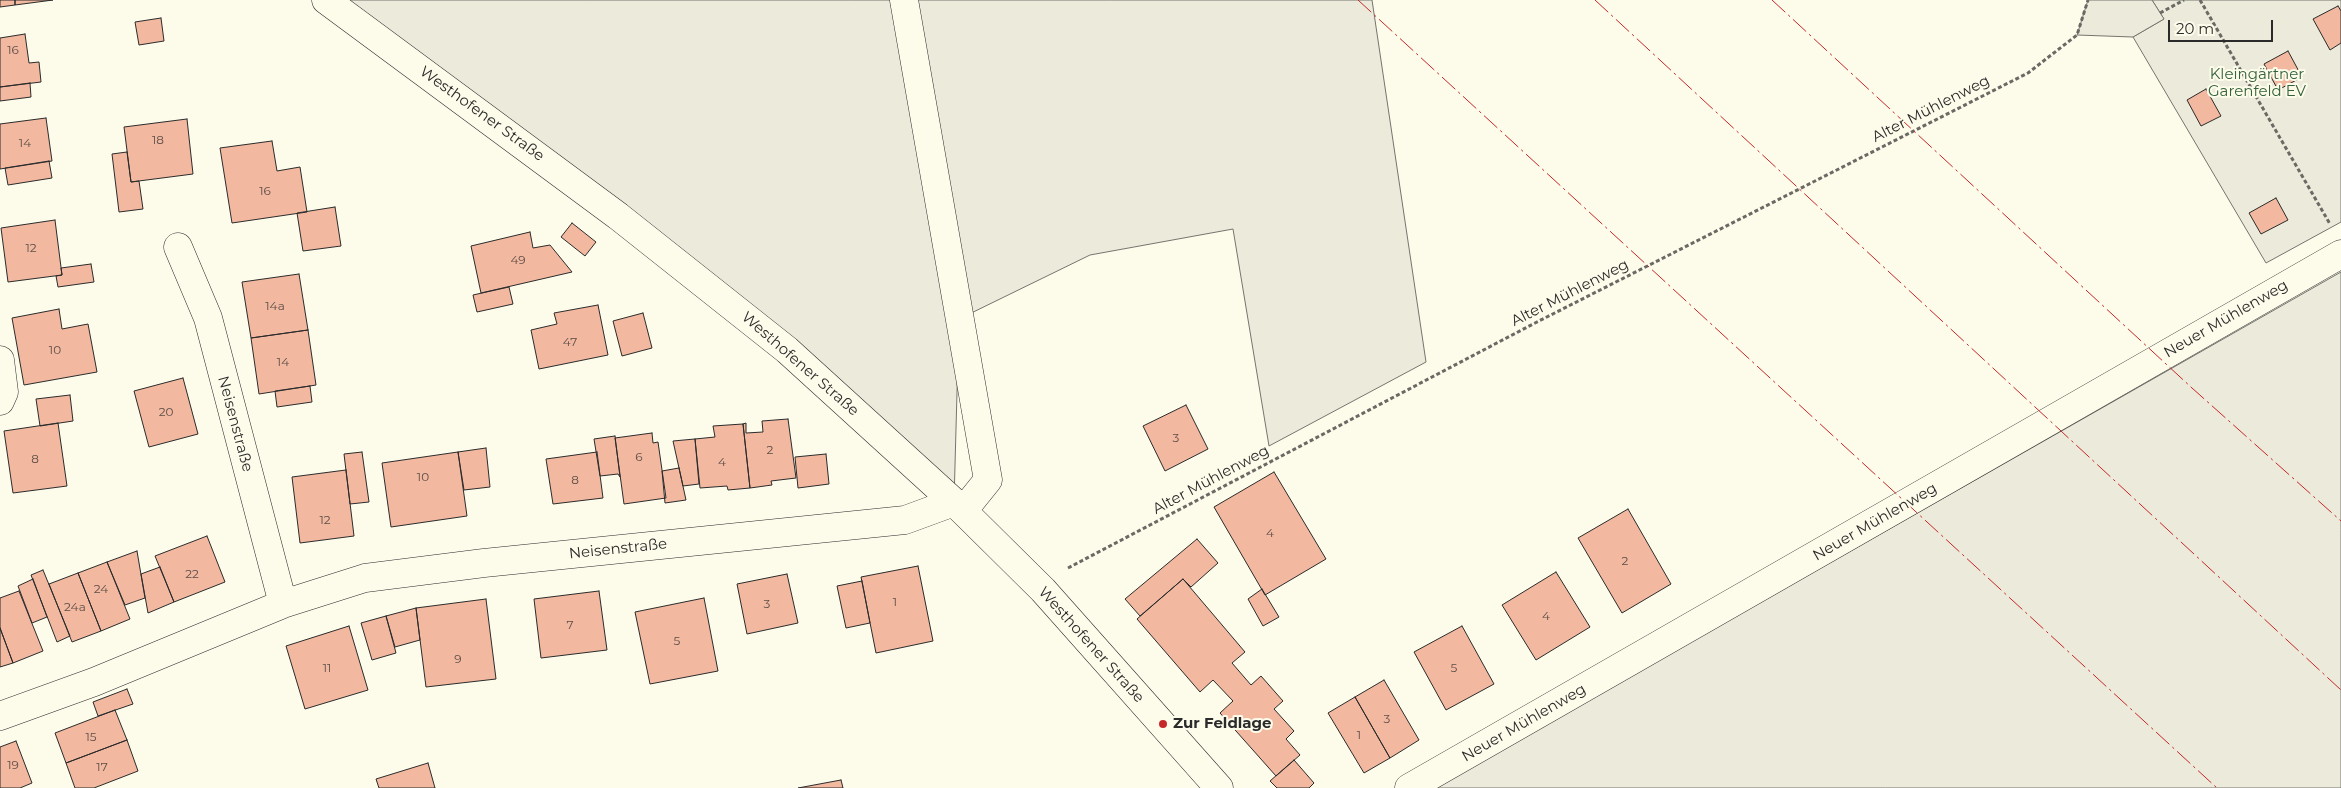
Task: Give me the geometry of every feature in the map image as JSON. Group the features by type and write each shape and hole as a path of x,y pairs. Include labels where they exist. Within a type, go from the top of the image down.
{"street":[{"name":"Westhofener Straße","path":"326,0 618,216 787,350 958,507 1043,590 1220,788"},
{"path":"904,0 988,480 958,507"},
{"name":"Neisenstraße","path":"178,247 208,318 283,604"},
{"name":"Neuer Mühlenweg","path":"1409,788 2341,254"},
{"path":"0,360 4,392 0,401"},
{"name":"Neisenstraße","path":"0,716 94,682 283,604 365,578 484,563 905,520 958,507"}],"path":[{"name":"Alter Mühlenweg","path":"1043,590 1070,566 1535,323 2028,73 2077,35 2088,0"},
{"path":"2160,13 2184,0"},
{"path":"2200,0 2331,226"}],"green space":[{"path":"326,0 1372,0 1426,362 1269,446 1233,229 1090,255 959,319 954,502 787,350"},
{"name":"Kleingärtner Garenfeld EV","path":"2152,0 2341,0 2341,222 2266,263 2133,37 2164,19"},
{"path":"2341,272 2341,788 1430,788 1731,619"}],"shaded area":[{"path":"2088,0 2152,0 2164,19 2133,37 2077,35"}],"building":[{"path":"0,0 15,0 15,5 0,7"},
{"path":"15,0 53,0 15,5"},
{"path":"2338,6 2341,11 2341,43 2330,50 2313,19"},
{"path":"161,18 164,41 139,45 135,22"},
{"path":"25,34 29,63 39,62 41,82 0,87 0,38"},
{"path":"2288,51 2302,77 2278,90 2264,64"},
{"path":"30,83 31,97 0,101 0,87"},
{"path":"2206,89 2221,116 2201,126 2187,100"},
{"path":"46,118 52,161 0,169 0,124"},
{"path":"187,119 193,174 131,182 124,127"},
{"path":"272,141 277,171 300,167 307,212 232,223 220,148"},
{"path":"127,152 131,182 139,181 143,209 119,212 112,154"},
{"path":"49,161 52,178 8,185 5,168"},
{"path":"2276,198 2288,220 2261,234 2249,213"},
{"path":"335,207 341,246 303,251 297,213"},
{"path":"55,220 62,275 8,282 1,228"},
{"path":"572,223 596,242 585,256 561,237"},
{"path":"530,232 533,248 550,245 572,272 481,293 471,246"},
{"path":"91,264 94,282 58,287 56,276 62,275 61,268"},
{"path":"299,274 308,330 251,338 242,282"},
{"path":"509,287 513,304 477,312 473,295"},
{"path":"598,305 608,355 539,369 531,330 557,324 554,313"},
{"path":"59,309 62,329 88,324 97,372 24,385 12,318"},
{"path":"643,313 652,348 622,356 613,321"},
{"path":"308,330 316,385 259,394 251,338"},
{"path":"183,378 198,434 149,447 134,391"},
{"path":"310,386 312,402 277,407 275,391"},
{"path":"70,395 73,421 40,426 36,399"},
{"path":"1186,405 1208,449 1165,471 1143,426"},
{"path":"788,419 796,478 771,481 772,485 750,488 743,424 746,423 746,433 763,432 762,421"},
{"path":"58,423 67,486 13,493 4,431"},
{"path":"743,424 750,488 728,490 727,486 700,488 695,439 715,437 713,426"},
{"path":"652,433 653,443 658,442 666,498 624,504 615,438"},
{"path":"615,436 620,477 618,474 600,476 594,439"},
{"path":"695,439 699,484 683,486 673,441"},
{"path":"486,448 490,487 464,490 458,452"},
{"path":"362,452 369,502 350,504 344,454"},
{"path":"458,452 467,516 391,527 382,463"},
{"path":"597,452 603,498 553,504 546,459"},
{"path":"826,454 829,484 798,488 795,457"},
{"path":"679,468 686,500 665,503 662,471"},
{"path":"346,470 354,536 300,543 292,477"},
{"path":"1274,472 1326,559 1265,595 1214,507"},
{"path":"1628,509 1671,584 1622,613 1578,538"},
{"path":"207,536 225,582 174,602 155,556"},
{"path":"1197,539 1218,563 1191,587 1183,579 1140,616 1125,599"},
{"path":"137,551 145,598 125,605 107,562"},
{"path":"107,562 130,619 101,631 78,573"},
{"path":"918,566 933,641 876,653 861,577"},
{"path":"160,567 174,602 148,613 141,574"},
{"path":"43,570 70,636 57,642 31,575"},
{"path":"1556,572 1590,627 1536,660 1502,605"},
{"path":"78,573 101,631 72,642 49,584"},
{"path":"787,574 798,623 747,634 737,584"},
{"path":"33,579 47,617 32,623 18,586"},
{"path":"1183,579 1245,652 1232,663 1251,685 1261,676 1283,701 1274,709 1294,731 1286,739 1300,755 1276,776 1220,713 1233,701 1213,680 1200,692 1137,619"},
{"path":"862,581 870,623 846,628 837,586"},
{"path":"1262,589 1279,617 1263,626 1248,599"},
{"path":"19,591 43,651 13,663 0,628 0,598"},
{"path":"599,591 607,650 541,658 534,599"},
{"path":"704,598 718,671 650,684 635,612"},
{"path":"486,599 496,679 426,687 416,608"},
{"path":"416,608 420,640 395,647 386,616"},
{"path":"386,616 396,653 372,660 361,623"},
{"path":"349,626 368,690 305,709 286,646"},
{"path":"1462,626 1494,684 1446,710 1414,652"},
{"path":"0,628 13,663 0,667"},
{"path":"1384,680 1419,740 1390,758 1355,697"},
{"path":"127,689 133,704 98,716 93,702"},
{"path":"1355,697 1390,758 1364,773 1328,713"},
{"path":"115,710 127,740 66,763 55,733"},
{"path":"127,740 138,771 94,788 75,788 66,763"},
{"path":"16,741 32,783 20,788 0,788 0,747"},
{"path":"1294,760 1314,783 1309,788 1277,788 1270,781"},
{"path":"428,763 435,788 379,788 376,779"},
{"path":"841,780 843,788 798,788"}],"power":[{"path":"1358,0 2217,788"},
{"path":"1595,0 2341,690"},
{"path":"1772,0 2192,388 2341,521"}],"place":[{"name":"Zur Feldlage","path":"1163,724"}]}
